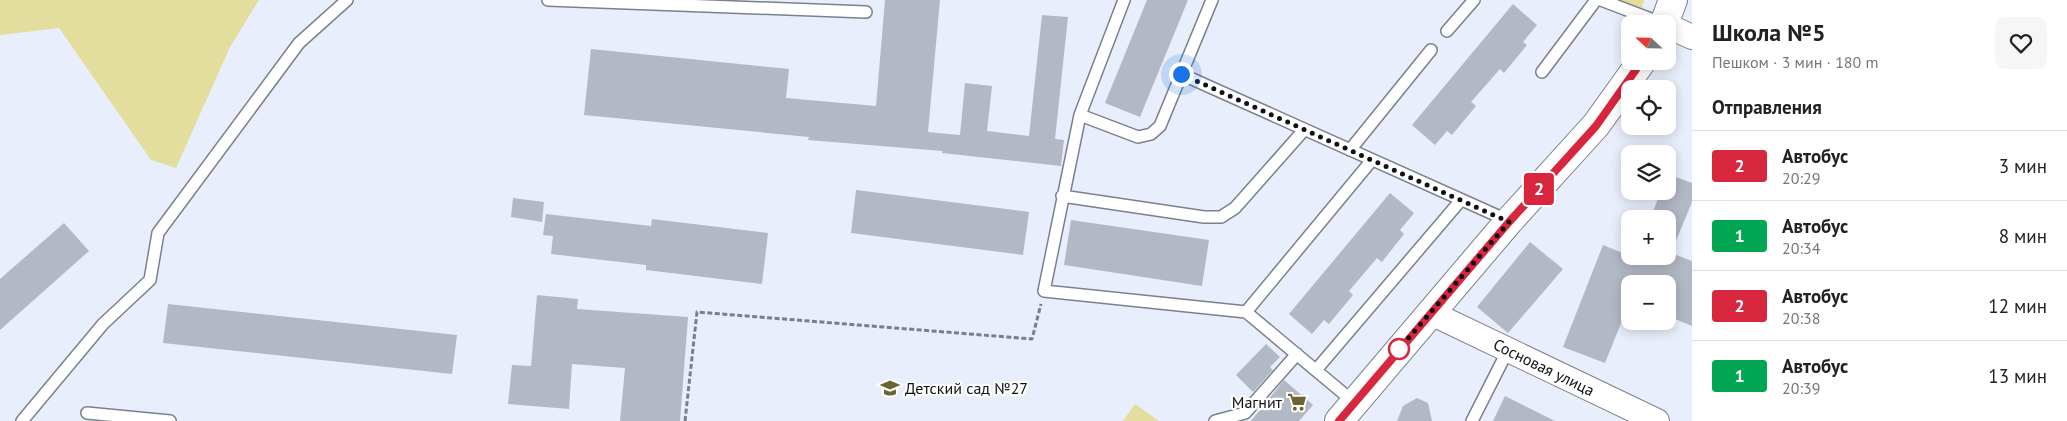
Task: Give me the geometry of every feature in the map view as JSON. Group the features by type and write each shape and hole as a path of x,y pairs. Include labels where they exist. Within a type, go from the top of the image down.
{"street":[{"path":"1668,15 1673,0"},
{"path":"1676,29 1692,37"},
{"path":"1347,412 1509,222 1596,126 1636,70"},
{"name":"Сосновая улица","path":"1431,313 1642,418"}],"lane":[{"path":"22,421 103,324 150,280 158,233 299,43 347,0"},
{"path":"548,0 866,12"},
{"path":"1124,0 1080,115 1044,291 1246,312 1316,370 1347,412"},
{"path":"1080,115 1138,137 1151,134 1160,126 1212,0"},
{"path":"1447,31 1474,0"},
{"path":"1542,72 1596,0"},
{"path":"1601,0 1641,15"},
{"path":"1350,150 1431,50"},
{"path":"1181,74 1509,222"},
{"path":"1062,196 1204,218 1221,217 1235,208 1304,130"},
{"path":"1246,312 1372,160"},
{"path":"1316,370 1461,200"},
{"path":"1472,421 1508,350"},
{"path":"1215,421 1245,413 1296,354"},
{"path":"87,413 170,421"}],"path":[{"path":"685,421 697,312 1032,339 1044,291"}],"shaded area":[{"path":"0,0 259,0 230,47 176,168 151,160 59,28 0,35"},
{"path":"1604,0 1644,0 1642,8"},
{"path":"1135,404 1159,421 1123,421"}],"building":[{"path":"885,0 940,0 928,132 960,135 965,83 992,86 987,131 1029,136 1042,15 1068,17 1055,139 1064,140 1061,166 942,153 942,151 808,140 809,137 584,115 591,49 789,69 786,98 876,106"},
{"path":"1147,0 1188,0 1140,117 1105,103"},
{"path":"1513,4 1537,25 1523,42 1527,45 1504,73 1500,69 1471,102 1476,106 1452,135 1447,131 1435,145 1412,125"},
{"path":"1676,177 1692,183 1692,202 1676,241 1676,210 1654,210 1657,200 1676,200"},
{"path":"856,190 1029,212 1023,255 851,233"},
{"path":"1390,193 1414,213 1400,230 1404,234 1382,262 1377,258 1349,291 1353,295 1329,324 1324,320 1312,334 1289,314"},
{"path":"513,198 544,202 542,222 511,217"},
{"path":"546,214 651,226 652,219 768,233 762,284 646,270 646,265 551,254 553,236 543,235"},
{"path":"1071,220 1209,240 1202,286 1064,265"},
{"path":"64,223 89,251 0,330 0,279"},
{"path":"1530,242 1563,269 1508,333 1477,307"},
{"path":"1603,245 1621,252 1621,265 1676,265 1676,255 1692,261 1692,326 1676,319 1676,275 1621,275 1621,323 1605,363 1563,347"},
{"path":"537,295 578,299 577,309 688,317 680,421 620,421 625,368 572,364 569,409 508,404 512,365 531,366"},
{"path":"168,304 457,335 452,374 163,343"},
{"path":"1266,344 1280,357 1270,367 1273,370 1253,392 1236,375"},
{"path":"1284,380 1313,405 1299,421 1251,421"},
{"path":"1505,396 1555,421 1493,421"},
{"path":"1417,398 1428,403 1432,421 1397,421 1403,406"}],"bus line":[{"name":"2","path":"1339,421 1509,222 1596,126 1636,70"}],"place":[{"name":"Детский сад №27","path":"890,388"},
{"name":"Магнит","path":"1297,402"}],"route":[{"path":"1181,74 1509,222 1399,349"}]}
